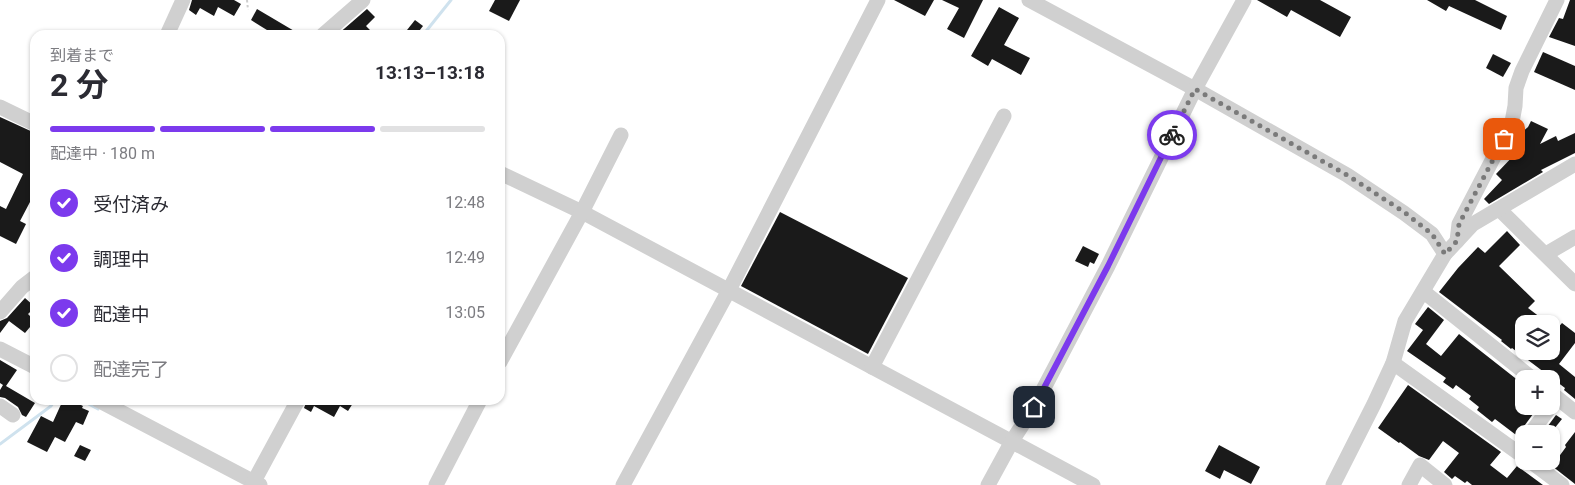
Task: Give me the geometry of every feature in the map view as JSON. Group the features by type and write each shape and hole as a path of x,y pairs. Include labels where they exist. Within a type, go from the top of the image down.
{"street":[{"path":"169,30 183,0"},
{"path":"328,30 363,0"},
{"path":"623,485 729,290 878,0"},
{"path":"1030,0 1195,89 1347,175 1432,234 1445,254"},
{"path":"988,485 1012,441 1034,407 1108,266 1195,89 1244,0"},
{"path":"1457,241 1459,224 1512,122 1516,88 1522,71 1557,0"},
{"path":"0,107 30,122"},
{"path":"872,366 1004,116"},
{"path":"505,353 582,212 621,135"},
{"path":"1333,485 1393,363 1405,321 1445,254 1473,224 1575,164"},
{"path":"505,175 582,212 1093,485"},
{"path":"1499,209 1575,284"},
{"path":"1546,254 1575,237"},
{"path":"0,312 30,281"},
{"path":"1424,292 1522,370"},
{"path":"0,349 30,364"},
{"path":"1393,363 1515,446"},
{"path":"1560,404 1575,412"},
{"path":"107,405 255,484 295,405"},
{"path":"436,485 477,405"},
{"path":"0,406 13,415"},
{"path":"1409,485 1420,465 1445,485"},
{"path":"1542,470 1562,485"}],"path":[{"path":"247,0 248,10"}],"building":[{"path":"192,0 234,0 241,4 234,16 218,7 214,16 200,8 196,15 189,10"},
{"path":"495,0 520,0 509,21 489,11"},
{"path":"894,0 934,0 925,16"},
{"path":"942,0 983,0 964,38 947,29 959,8"},
{"path":"1257,0 1320,0 1351,17 1340,37 1291,10 1287,17"},
{"path":"1427,0 1475,0 1507,16 1501,30 1449,6 1446,11"},
{"path":"1570,0 1575,0 1575,46 1549,37 1559,18 1563,19"},
{"path":"999,7 1019,18 1004,45 1030,58 1021,75 992,59 988,66 971,56"},
{"path":"257,9 293,30 267,30 251,20"},
{"path":"367,9 375,17 366,26 370,30 343,30"},
{"path":"415,20 423,26 420,30 407,30"},
{"path":"1543,52 1575,66 1575,90 1534,72"},
{"path":"1493,54 1511,63 1503,77 1486,68"},
{"path":"0,117 30,131 30,202 20,221 26,224 16,244 0,236 0,206 6,209 23,174 0,162"},
{"path":"1531,121 1548,129 1540,144 1556,136 1558,141 1575,133 1575,153 1541,170 1543,172 1489,204 1484,199 1502,180 1496,174 1517,152 1511,145 1514,139 1528,127"},
{"path":"780,212 908,278 868,354 741,286"},
{"path":"1507,231 1520,245 1499,266 1535,301 1528,308 1537,315 1515,315 1515,350 1439,292 1478,247 1485,253"},
{"path":"1083,246 1099,254 1094,264 1090,262 1088,267 1075,261"},
{"path":"25,298 30,302 30,312 28,314 30,316 30,327 25,333 9,321 0,333 0,321 7,318"},
{"path":"1428,307 1444,320 1426,344 1441,356 1459,334 1515,378 1515,415 1532,415 1525,425 1515,425 1515,434 1495,419 1492,422 1477,410 1479,407 1469,399 1471,396 1456,385 1453,389 1443,382 1446,378 1407,351 1423,330 1415,324"},
{"path":"1562,323 1575,333 1575,343 1559,364 1575,377 1575,399 1560,384 1560,370 1541,370 1528,360 1560,360 1560,325"},
{"path":"0,360 17,370 6,386 30,400 30,405 34,405 26,417 22,415 18,407 5,398 0,397 0,390 3,385 0,383"},
{"path":"1408,385 1501,452 1490,465 1507,478 1515,468 1515,470 1522,470 1543,485 1472,485 1467,481 1465,483 1455,476 1452,479 1444,472 1459,453 1443,441 1429,460 1419,456 1378,428"},
{"path":"61,405 81,405 83,406 82,408 89,411 83,425 76,422 65,442 55,437 47,452 27,442 41,416 53,422"},
{"path":"305,405 352,405 348,411 340,406 334,417 314,406 311,412 304,408"},
{"path":"1556,415 1562,419 1557,425 1549,425"},
{"path":"1575,432 1575,484 1557,470 1560,470 1560,455 1566,447 1565,445"},
{"path":"80,445 91,450 85,461 74,456"},
{"path":"1219,445 1260,467 1251,484 1224,470 1220,479 1205,471"}],"waterway":[{"path":"427,30 451,0"},
{"path":"0,444 52,405"},
{"path":"90,405 98,409"}],"way so far":[{"path":"1172,135 1195,89 1347,175 1404,212 1432,234 1445,254 1457,241 1459,224 1504,139"}],"route":[{"path":"1034,407 1108,266 1172,135"}]}
